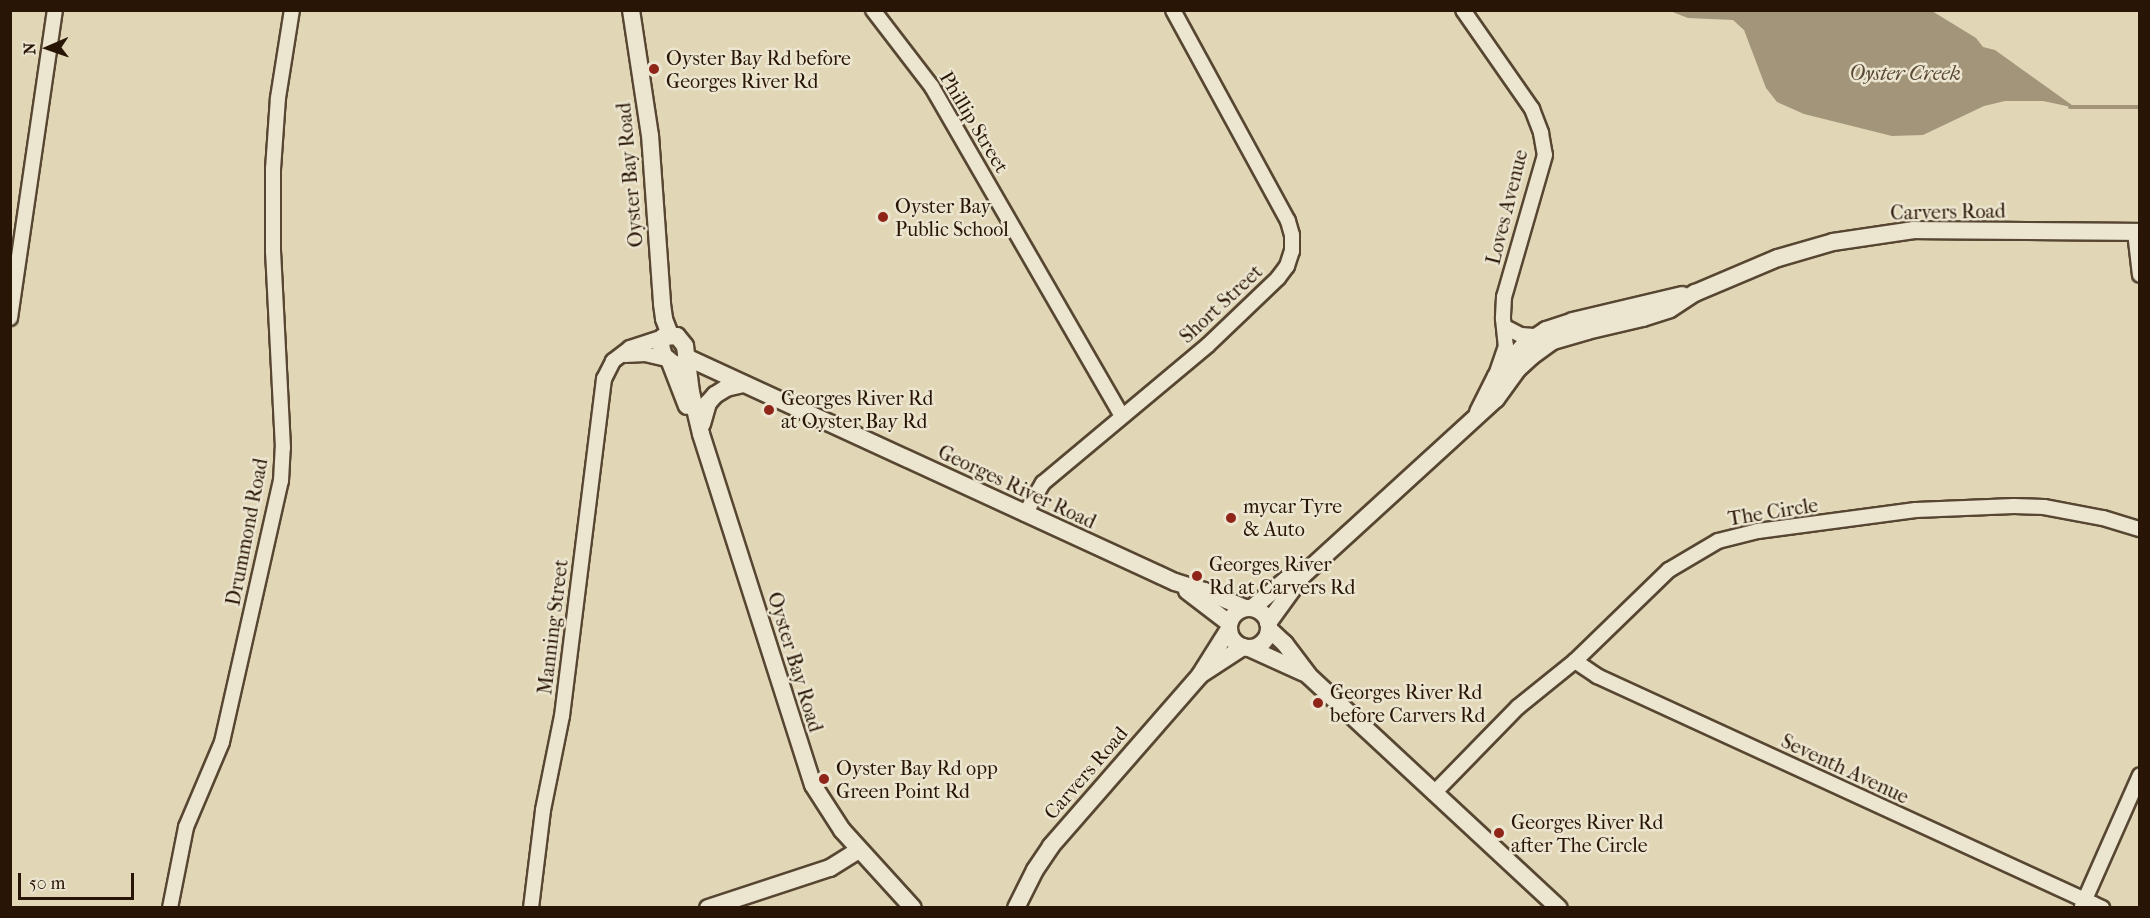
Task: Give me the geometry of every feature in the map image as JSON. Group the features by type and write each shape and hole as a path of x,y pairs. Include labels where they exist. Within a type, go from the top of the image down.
{"street":[{"path":"10,318 55,10"},
{"name":"Drummond Road","path":"170,908 186,827 222,742 281,481 283,448 273,252 273,169 278,98 292,10"},
{"name":"Oyster Bay Road","path":"631,10 650,135 663,319 666,335 677,336 683,343 677,360 678,387 701,434 803,759 827,810 859,850 913,908"},
{"name":"Phillip Street","path":"873,10 932,87 1122,416"},
{"name":"Short Street","path":"1025,514 1043,483 1208,345 1278,278 1287,266 1292,251 1292,235 1288,221 1173,10"},
{"name":"Loves Avenue","path":"1463,10 1532,109 1541,133 1545,155 1504,297 1503,319 1506,346 1496,375"},
{"name":"Carvers Road","path":"1477,414 1496,375 1534,336 1573,321 1695,293 1804,250 1890,232 1944,230 2137,232"},
{"path":"2137,232 2139,275"},
{"name":"Carvers Road","path":"1268,626 1302,576 1458,435 1477,414 1496,399 1518,369 1548,344 1567,336 1643,318 1670,309 1695,293"},
{"path":"1505,327 1521,335 1534,336"},
{"name":"Manning Street","path":"531,908 543,810 562,716 601,396 607,369 630,348 666,335"},
{"path":"620,356 645,354 677,360"},
{"name":"Georges River Road","path":"677,360 744,384 1175,582 1249,608"},
{"path":"701,434 708,403 726,388 744,384"},
{"name":"The Circle","path":"1434,793 1518,707 1575,661 1669,570 1718,541 1758,531 1927,509 2044,507 2103,518 2139,529"},
{"name":"Carvers Road","path":"1249,608 1286,580 1302,576"},
{"name":"Georges River Road","path":"1175,582 1229,626"},
{"path":"1308,675 1233,639 1229,626 1234,614 1249,608 1263,613 1268,626 1308,675 1560,908"},
{"name":"Carvers Road","path":"1016,908 1035,870 1051,846 1200,675 1229,626"},
{"path":"1246,647 1261,644 1268,626"},
{"name":"Carvers Road","path":"1200,675 1246,647"},
{"name":"Seventh Avenue","path":"1575,661 1597,676 2083,903 2102,908"},
{"path":"2083,903 2139,775"},
{"path":"708,908 830,868 859,850"}],"water":[{"name":"Oyster Creek","path":"1670,11 1932,11 1976,38 1983,47 1995,50 2076,108 2043,101 2005,101 1984,106 1923,135 1892,136 1804,114 1777,102 1766,88 1744,30 1733,20 1688,18"}],"waterway":[{"name":"Oyster Creek","path":"2070,107 2140,107"}],"place":[{"name":"Oyster Bay Rd before Georges River Rd","path":"654,69"},
{"name":"Oyster Bay Public School","path":"883,217"},
{"name":"Georges River Rd at Oyster Bay Rd","path":"769,410"},
{"name":"mycar Tyre & Auto","path":"1231,518"},
{"name":"Georges River Rd at Carvers Rd","path":"1197,576"},
{"name":"Georges River Rd before Carvers Rd","path":"1318,703"},
{"name":"Oyster Bay Rd opp Green Point Rd","path":"824,779"},
{"name":"Georges River Rd after The Circle","path":"1499,833"}]}
